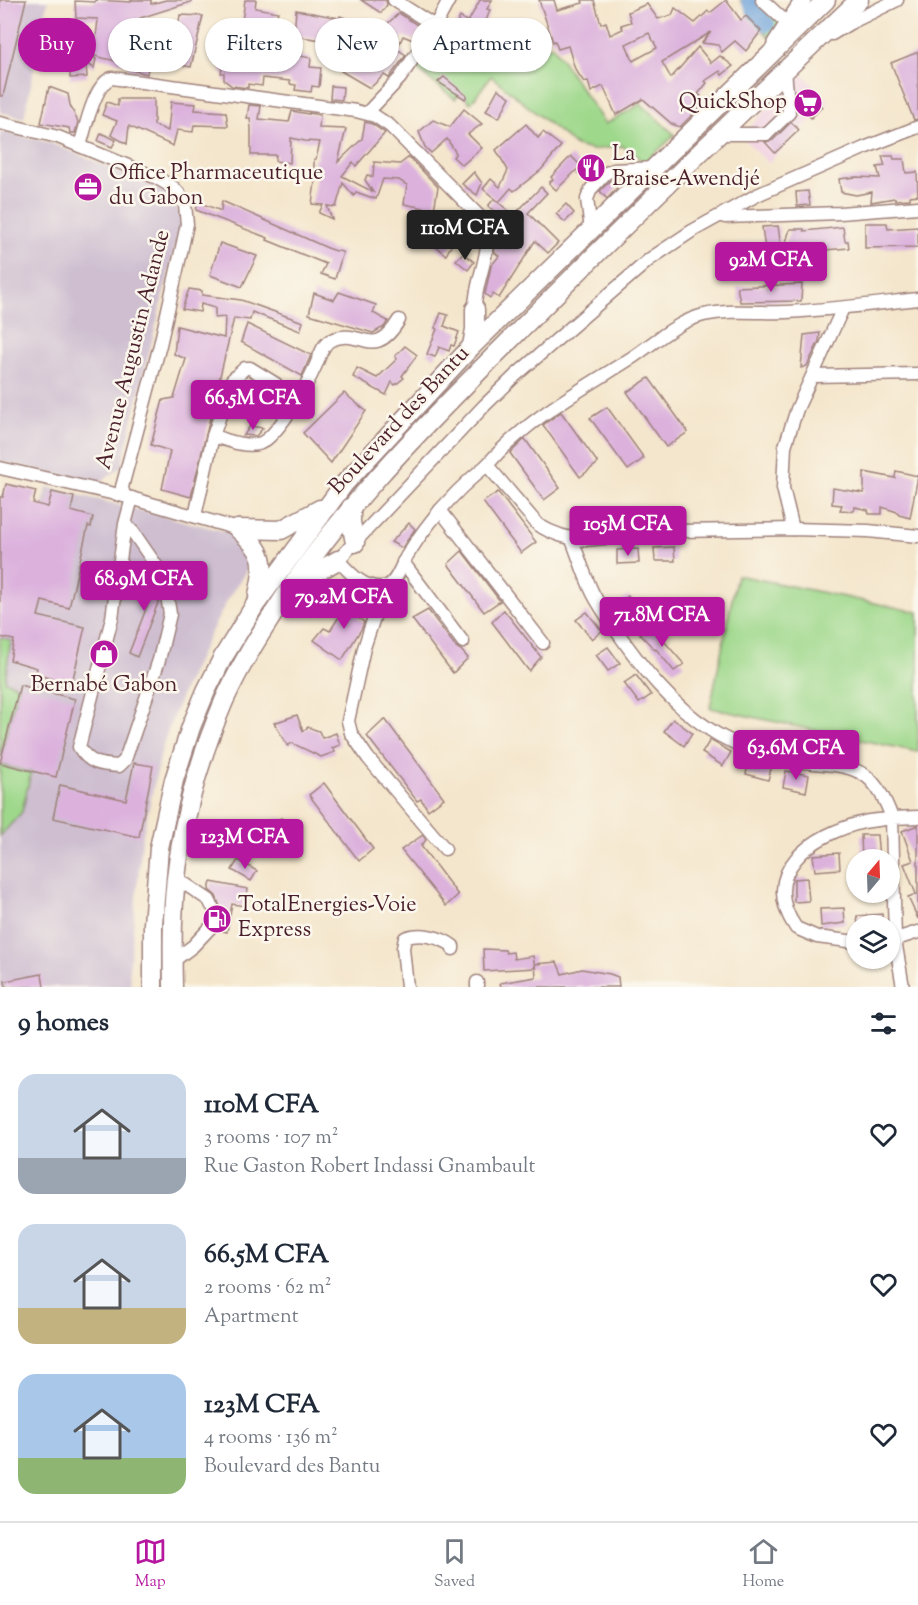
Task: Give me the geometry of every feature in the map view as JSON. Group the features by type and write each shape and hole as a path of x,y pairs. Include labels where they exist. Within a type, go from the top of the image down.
{"highway":[{"name":"Boulevard des Bantu","path":"153,987 153,924 159,848 174,780 191,727 206,691 255,604 329,504 384,440 472,346 826,0"},
{"name":"Boulevard des Bantu","path":"173,987 176,878 186,818 210,735 240,669 290,587 321,543 351,507 435,416 564,285 859,0"},
{"path":"475,309 485,319 500,321"},
{"path":"472,346 475,309"},
{"path":"238,529 281,530 329,504"},
{"path":"351,507 355,543"},
{"path":"238,529 259,549 263,556 264,569 255,604"},
{"path":"290,587 338,560"}],"main road":[{"path":"759,65 803,0"}],"street":[{"path":"394,0 422,18"},
{"path":"439,18 449,0"},
{"path":"762,0 788,24"},
{"path":"799,57 850,22 897,0"},
{"path":"367,113 400,78 411,62"},
{"path":"721,134 767,134 789,114 785,71"},
{"path":"80,146 99,88 107,79 112,78 367,113 390,126 483,220 488,241 477,284 475,309"},
{"name":"Avenue Augustin Adande","path":"0,123 33,130 80,146 167,183 182,197 186,211 187,224 160,345 122,488 128,497 112,618 80,747 85,757 102,765 119,766 125,760 159,660 170,614 164,577 125,524"},
{"path":"918,127 758,195 650,259 516,375 338,560 368,585 384,587 390,584 440,510 465,482 487,465 505,444 543,414 691,320 721,312 785,312 918,299"},
{"path":"591,230 587,199 591,189 606,173 614,170 656,168"},
{"path":"758,195 758,205 763,214 767,216"},
{"path":"716,218 918,207"},
{"path":"793,528 783,488 785,446 797,409 843,308"},
{"path":"213,436 250,445 266,441 274,434 293,405 310,378 324,346 330,340 345,338 378,342 386,339 399,321"},
{"path":"813,376 918,374"},
{"path":"195,516 213,436 232,380"},
{"path":"487,465 538,525 572,540 678,531 793,528 918,536"},
{"path":"0,468 128,497 238,529"},
{"path":"440,510 543,643"},
{"path":"572,540 590,588 602,609 636,659 667,696 711,731 756,751 852,769 867,777 881,794 892,818 892,915"},
{"path":"403,562 463,642"},
{"path":"384,587 364,648 348,721 351,733 368,758 444,849"},
{"path":"846,941 817,937 796,928 782,900 786,872 799,855 821,840 864,822 918,817"},
{"path":"176,878 209,900 212,906"},
{"path":"172,963 210,928"},
{"path":"900,938 918,932"},
{"path":"407,987 405,938 412,935 443,939 453,946 453,949"},
{"path":"899,969 903,987"}],"shaded area":[{"path":"0,0 48,0 44,18 18,18 18,72 33,72 24,118 0,112"},
{"path":"802,74 829,101 768,163 741,136"},
{"path":"0,131 51,143 165,191 180,213 181,223 121,467 98,484 0,461"},
{"name":"Bernabé Gabon","path":"47,487 236,535 250,554 248,568 229,597 207,640 182,693 163,744 142,839 129,969 131,987 0,987 0,836 22,812 30,773 0,765 18,686 5,681 11,640"}],"green space":[{"path":"740,0 769,0 785,18 770,39"},
{"path":"552,45 605,124 641,104 675,135 643,164 637,156 622,146 592,150 576,146 491,76 471,103 460,94 455,99 420,72 552,72"},
{"path":"737,575 918,612 918,752 710,708"},
{"path":"0,637 11,640 5,681 18,686 0,757"},
{"path":"0,765 31,773 22,812 0,836"}],"building":[{"path":"0,0 26,0 22,18 18,18 18,33 3,96 0,96"},
{"path":"95,0 131,2 131,0 151,0 151,4 166,0 191,0 191,2 140,18 108,18 108,59 96,56 98,19 76,18 75,1 95,2"},
{"path":"245,0 256,0 255,8 278,12 276,18 242,18"},
{"path":"361,0 386,0 387,5 381,13"},
{"path":"480,0 492,0 487,9 490,10 487,18 470,18"},
{"path":"539,0 554,0 557,10 583,3 582,0 594,0 601,24 606,22 610,35 623,29 621,25 631,22 628,12 647,4 658,19 672,15 675,8 695,23 708,11 710,13 726,0 741,20 746,16 761,31 746,51 735,41 722,52 718,45 702,43 711,32 662,62 671,78 698,47 711,63 720,56 733,66 722,75 720,71 705,81 707,83 698,94 701,96 695,102 700,107 680,127 672,124 643,99 616,115 603,86 591,92 588,81 584,82 575,69 568,46 558,49 555,41 553,42 552,39 552,18 545,18","holes":["649,33 657,48 633,61 626,44"]},
{"path":"296,10 339,18 315,18 315,39 303,37 303,18 295,18"},
{"path":"399,13 411,21 411,39 403,36 399,45 399,18 394,18"},
{"path":"180,15 203,16 193,58 193,18 180,18"},
{"path":"399,50 406,55 399,64"},
{"path":"918,52 918,119 914,120 891,63"},
{"path":"303,56 311,58 310,67 315,67 315,72 321,72 319,87 312,86 311,92 295,90 296,85 290,84 290,81 263,78 262,86 248,84 248,88 232,86 224,80 224,73 221,73 303,72"},
{"path":"70,72 87,72 87,77 70,78"},
{"path":"343,72 393,72 389,78 384,75 370,88"},
{"path":"444,77 467,96 465,99 438,82"},
{"path":"331,86 343,87 342,100 330,99"},
{"path":"49,87 68,94 70,105 78,122 75,133 70,133 69,128 41,123"},
{"path":"498,89 510,97 499,118 486,111"},
{"name":"QuickShop","path":"804,89 822,107 811,118 796,102 796,97"},
{"path":"118,99 154,99 154,125 168,131 171,102 196,104 195,110 226,112 228,126 194,125 193,132 177,130 173,146 129,126 127,144 111,135 117,121 102,115 107,102 118,106"},
{"path":"249,105 261,106 259,119 289,122 292,111 320,115 319,128 346,129 338,162 362,139 365,122 372,124 385,133 356,166 353,162 342,176 373,192 365,180 367,175 373,177 374,162 400,164 409,157 438,187 434,210 404,204 407,185 399,180 383,179 376,199 356,192 354,196 343,183 336,207 327,206 332,219 319,213 323,205 312,204 316,175 314,176 314,159 316,159 320,142 291,138 290,163 275,161 276,155 251,155 250,118 247,118"},
{"path":"464,109 482,124 468,134 482,148 462,165 453,157 456,153 447,139 431,153 425,147 419,132 433,120 450,127"},
{"path":"791,122 799,130 775,153 765,142 773,140"},
{"path":"526,124 538,138 543,132 561,146 541,170 514,191 511,188 499,202 483,189 491,179 500,187 508,170 496,150"},
{"path":"101,133 116,140 112,147 98,141"},
{"path":"571,156 581,166 556,190 549,183 553,179 551,177"},
{"path":"882,156 904,159 906,173 917,172 918,195 910,196 910,199 895,200 895,198 871,202 872,192 856,195 841,192 839,179 880,178 877,167 885,166"},
{"path":"589,161 598,170 586,180 578,173"},
{"path":"474,172 482,183 477,195 462,184"},
{"path":"610,181 617,188 607,199 600,191"},
{"path":"541,187 547,193 528,213 558,243 548,253 535,241 499,298 493,294 490,298 485,294 491,266 499,256 494,252 500,234 509,223 488,206 494,199 514,215"},
{"path":"808,191 810,205 797,206 796,192"},
{"path":"222,201 332,250 343,252 335,279 321,274 326,264 196,210 198,202 221,211"},
{"path":"566,204 574,213 565,222 556,214"},
{"path":"451,219 467,222 464,239 439,234 452,244 446,255 429,241 433,220 450,223"},
{"path":"865,223 887,223 888,229 918,227 918,247 865,248"},
{"path":"778,226 782,255 790,229 804,229 804,231 843,227 845,241 848,241 849,248 825,250 825,244 805,246 805,259 801,258 801,262 793,263 793,260 767,264 762,227"},
{"path":"220,243 257,256 242,287 210,275"},
{"path":"463,253 474,262 468,270 456,260"},
{"path":"802,284 801,301 740,302 737,287"},
{"path":"189,289 202,291 202,295 241,300 303,322 300,331 252,312 250,320 234,318 191,497 162,489 170,451 151,445 163,400 174,398 186,359 174,354 177,326 224,338 225,317 215,318 215,308 201,304 200,312 182,309"},
{"path":"339,292 376,305 373,313 388,321 384,327 373,333 309,314 314,293 334,300"},
{"path":"441,313 448,315 444,326 459,332 454,346 451,345 449,351 439,347 435,357 427,354"},
{"path":"247,324 311,355 302,376 241,342"},
{"path":"820,333 819,341 807,366 801,368 804,335"},
{"path":"405,346 417,355 402,376 404,378 395,385 392,382 386,395 353,377 357,368 377,378 397,359 395,356"},
{"path":"649,378 688,432 666,447 627,392"},
{"path":"344,393 366,411 331,463 303,433"},
{"path":"607,407 644,458 628,470 590,418"},
{"path":"561,412 598,463 580,477 543,425"},
{"path":"250,426 263,428 256,436 244,435"},
{"path":"525,439 560,488 544,500 510,453"},
{"path":"896,471 918,476 910,518 882,507 882,514 869,514 868,510 855,507 854,511 840,510 842,505 832,504 833,488 864,493 864,472 895,478"},
{"path":"6,484 36,491 33,503 48,507 52,492 74,497 71,511 93,517 91,527 88,526 69,608 42,601 38,616 85,627 72,683 36,675 37,668 10,660 14,640 0,637 0,497 3,497"},
{"path":"498,492 536,542 521,553 483,502"},
{"path":"409,523 415,529 402,548 391,542"},
{"path":"674,547 675,561 655,561 654,548"},
{"path":"638,549 639,563 617,564 617,550"},
{"path":"462,551 500,601 484,612 448,564"},
{"path":"134,577 157,586 156,594 159,595 137,657 129,653 151,596 130,588"},
{"path":"628,596 641,611 632,620 618,604"},
{"path":"357,597 369,607 358,618 364,622 362,628 342,660 314,640 324,628 330,631 344,609 346,610"},
{"path":"428,610 456,647 468,658 453,673 412,619"},
{"path":"504,610 541,657 529,671 492,622"},
{"path":"587,612 602,631 592,639 576,620"},
{"path":"650,625 684,664 674,671 640,634"},
{"path":"608,647 620,663 608,671 596,655"},
{"path":"636,675 651,695 639,703 624,683"},
{"path":"20,685 75,699 56,777 0,763"},
{"path":"297,715 303,731 308,727 319,731 322,738 336,733 340,745 332,748 335,752 321,757 292,743 288,746 274,723"},
{"path":"385,719 444,798 428,810 421,799 417,801 367,736"},
{"path":"673,719 692,733 684,746 664,731"},
{"path":"710,740 731,752 723,766 702,753"},
{"path":"749,759 772,765 768,780 746,774"},
{"path":"134,763 153,766 139,837 53,818 60,785 126,800"},
{"path":"786,771 809,775 806,792 783,787"},
{"path":"324,783 373,849 359,861 309,795"},
{"path":"282,818 286,832 248,842 245,828"},
{"path":"918,825 918,919 908,897 916,894 904,864 913,861 902,831"},
{"path":"423,835 426,840 421,846 458,895 446,906 401,850"},
{"path":"861,835 877,835 878,849 862,849"},
{"path":"839,853 840,869 815,871 813,855"},
{"path":"238,860 257,871 251,881 232,870"},
{"path":"807,878 809,901 794,902 794,879"},
{"path":"211,882 248,889 245,906 232,904 227,932 218,930 218,925 212,920 206,921 208,913 215,914 220,907 216,896 209,890"},
{"path":"844,908 845,923 821,926 820,909"},
{"path":"483,949 513,952 514,959 533,956 535,968 484,971"},
{"path":"557,962 562,974 582,969 610,974 618,977 619,987 501,987 500,983 536,977 535,964"},
{"path":"42,974 44,987 6,987 5,981"}],"waterway":[{"path":"749,0 756,13 767,24"}],"tunnel":[{"path":"210,928 212,906"}],"place":[{"name":"QuickShop","path":"808,103"},
{"name":"La Braise-Awendjé","path":"591,168"},
{"name":"Office Pharmaceutique du Gabon","path":"88,187"},
{"name":"Bernabé Gabon","path":"104,654"},
{"name":"TotalEnergies-Voie Express","path":"217,919"}]}
